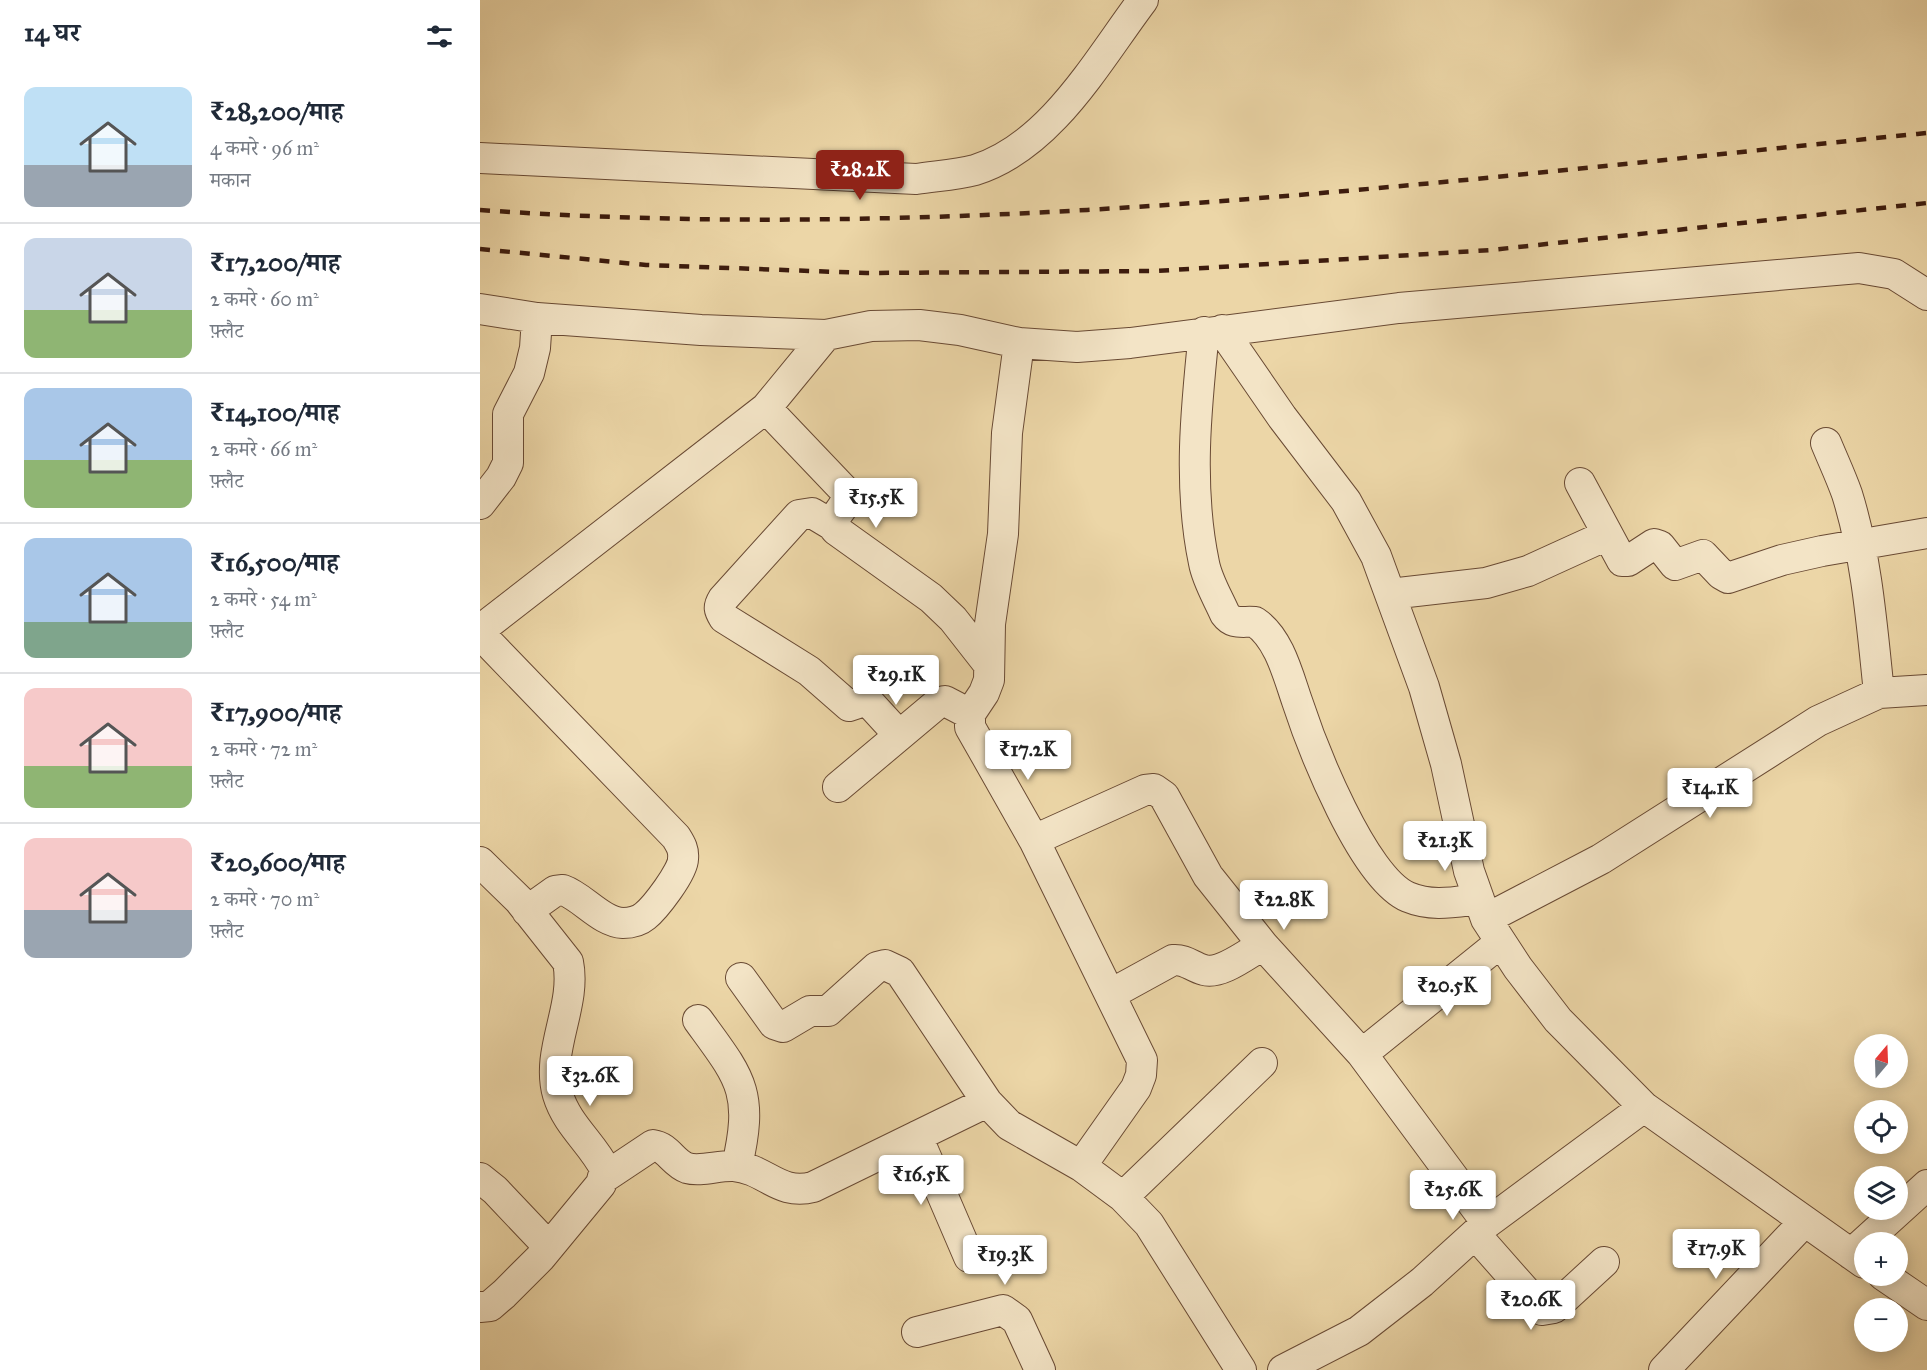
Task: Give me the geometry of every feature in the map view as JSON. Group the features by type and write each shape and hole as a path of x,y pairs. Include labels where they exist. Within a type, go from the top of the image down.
{"street":[{"path":"480,158 916,179 975,170 1027,144 1060,112 1143,0"},
{"path":"480,309 537,318 701,330 826,335 871,326 919,325 960,330 1019,343 1077,347 1399,308 1859,268 1894,274 1927,294"},
{"path":"480,504 501,477 508,463 508,414 529,373 535,348 537,318"},
{"path":"1213,331 1346,501 1376,556 1424,687 1446,764 1469,871 1489,920 1558,1020 1644,1107 1854,1255"},
{"path":"1213,331 1195,440 1197,514 1204,565 1225,614 1230,620 1238,623 1255,622 1273,643 1286,670 1317,760 1366,852 1384,880 1405,896 1489,920"},
{"path":"527,911 555,891 562,890 613,920 622,923 635,922 645,916 677,876 684,862 683,850 676,837 480,632 766,408 826,335"},
{"path":"1019,343 1007,433 1003,534 990,624 989,680 984,693 970,714 970,727 1034,840 1142,1060 1142,1075 1136,1088 1081,1166"},
{"path":"766,408 846,492 845,503 832,525"},
{"path":"1826,443 1847,494 1859,544 1879,693"},
{"path":"1580,483 1622,561 1628,561 1654,544 1660,546 1675,565 1682,565 1703,555 1728,578 1782,560 1927,533"},
{"path":"899,735 870,702 863,700 849,706 809,671 724,618 720,612 719,606 723,599 799,515 812,513 832,525 931,598 953,619 989,665"},
{"path":"1390,594 1486,583 1528,571 1607,535"},
{"path":"1362,1054 1489,920 1601,859 1818,721 1879,693 1927,690"},
{"path":"838,787 938,703 945,701 970,714"},
{"path":"1034,840 1145,790 1154,789 1164,796 1208,876 1263,945 1362,1054 1481,1229 1542,1310 1554,1308 1604,1262"},
{"path":"480,862 527,911 568,962 571,975 556,1068 557,1094 569,1121 601,1162 604,1177"},
{"path":"1111,994 1173,960 1181,959 1207,971 1221,968 1263,945"},
{"path":"741,978 774,1024 783,1027 810,1011 828,1011 877,967 885,965 900,972 987,1102 1009,1125 1081,1166 1123,1197 1149,1224 1241,1370"},
{"path":"698,1020 726,1059 742,1087 746,1113 737,1166"},
{"path":"1123,1197 1262,1063"},
{"path":"480,1307 490,1306 504,1294 549,1247 604,1177 653,1145 661,1146 682,1166 691,1169 737,1166 758,1173 787,1189 799,1191 813,1187 987,1102"},
{"path":"1283,1370 1359,1331 1422,1282 1481,1229 1644,1107"},
{"path":"918,1136 969,1257"},
{"path":"480,1178 495,1190 549,1247"},
{"path":"1883,1232 1927,1185"},
{"path":"1664,1370 1804,1222"},
{"path":"1899,1286 1927,1305"},
{"path":"917,1332 1003,1310 1017,1320 1040,1370"}],"railway":[{"path":"480,210 662,218 843,219 1024,213 1205,202 1385,187 1927,133"},
{"path":"480,249 646,265 867,273 1157,271 1491,250 1927,203"}]}
